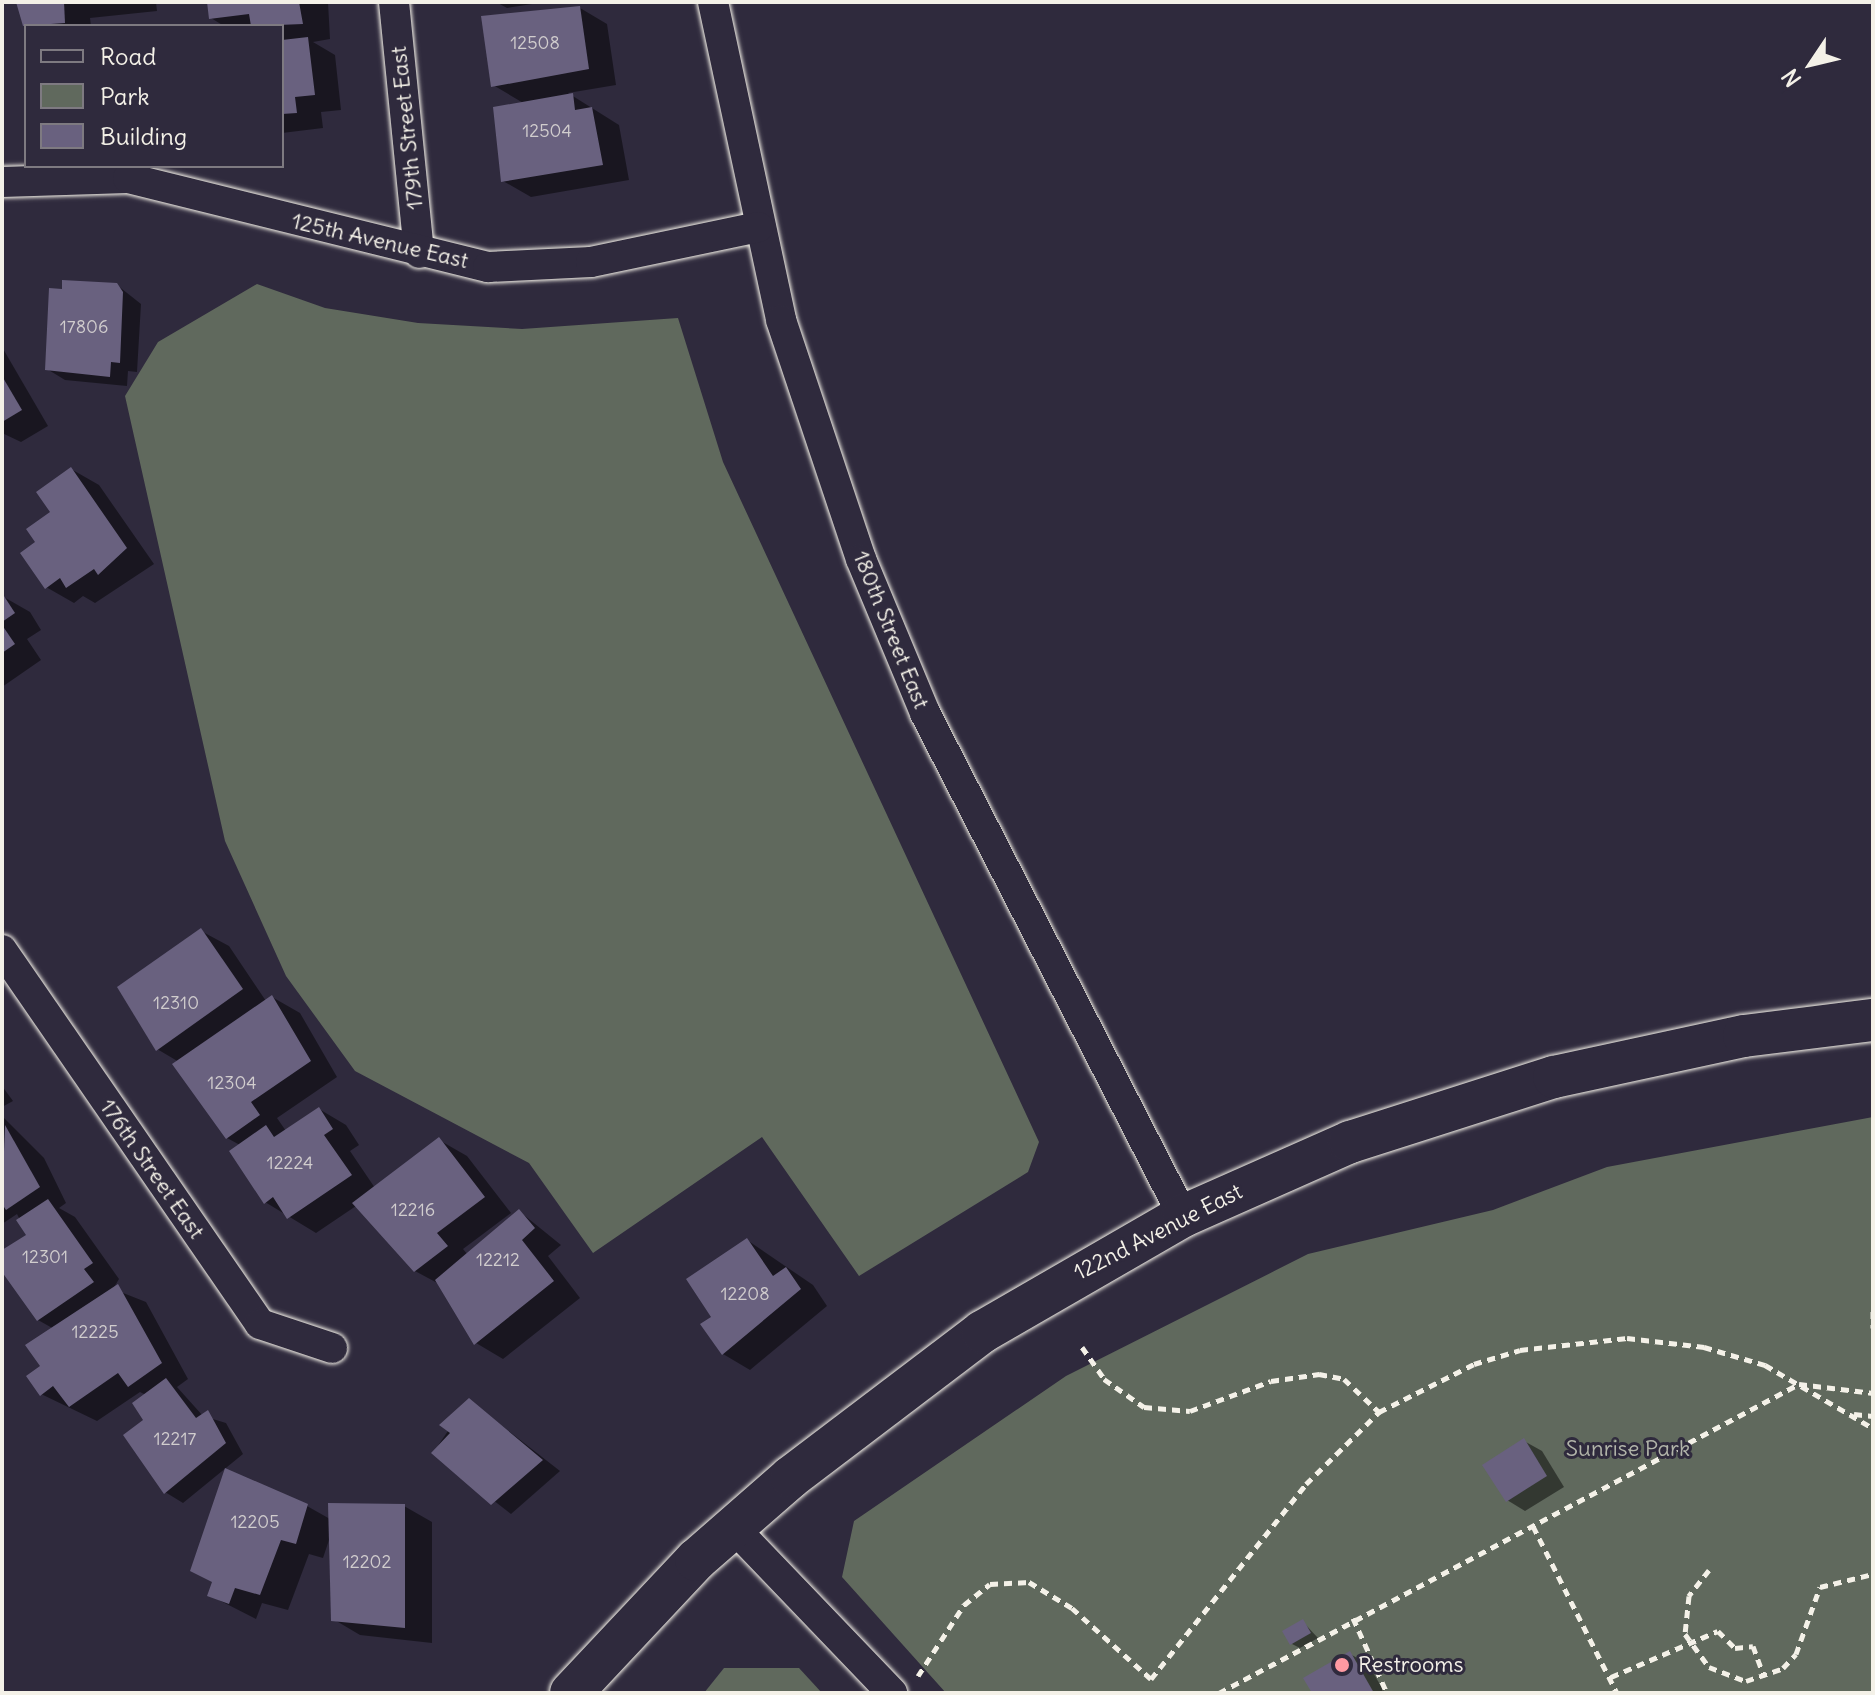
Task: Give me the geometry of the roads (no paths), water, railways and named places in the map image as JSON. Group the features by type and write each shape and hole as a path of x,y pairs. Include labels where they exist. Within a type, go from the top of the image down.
{"street":[{"name":"179th Street East","path":"394,2 419,253"},
{"name":"180th Street East","path":"713,2 758,227 801,388 925,713 1183,1216"},
{"name":"125th Avenue East","path":"2,182 128,178 419,253 488,267 591,262 758,227"},
{"name":"176th Street East","path":"2,950 260,1324 332,1348"},
{"name":"122nd Avenue East","path":"571,1693 733,1527 982,1332 1183,1216 1350,1142 1554,1077 1744,1036 1873,1020"},
{"path":"733,1527 903,1687"}],"place":[{"name":"Restrooms","path":"1342,1665"}],"park label":[{"name":"Sunrise Park","path":"1628,1449"}]}
